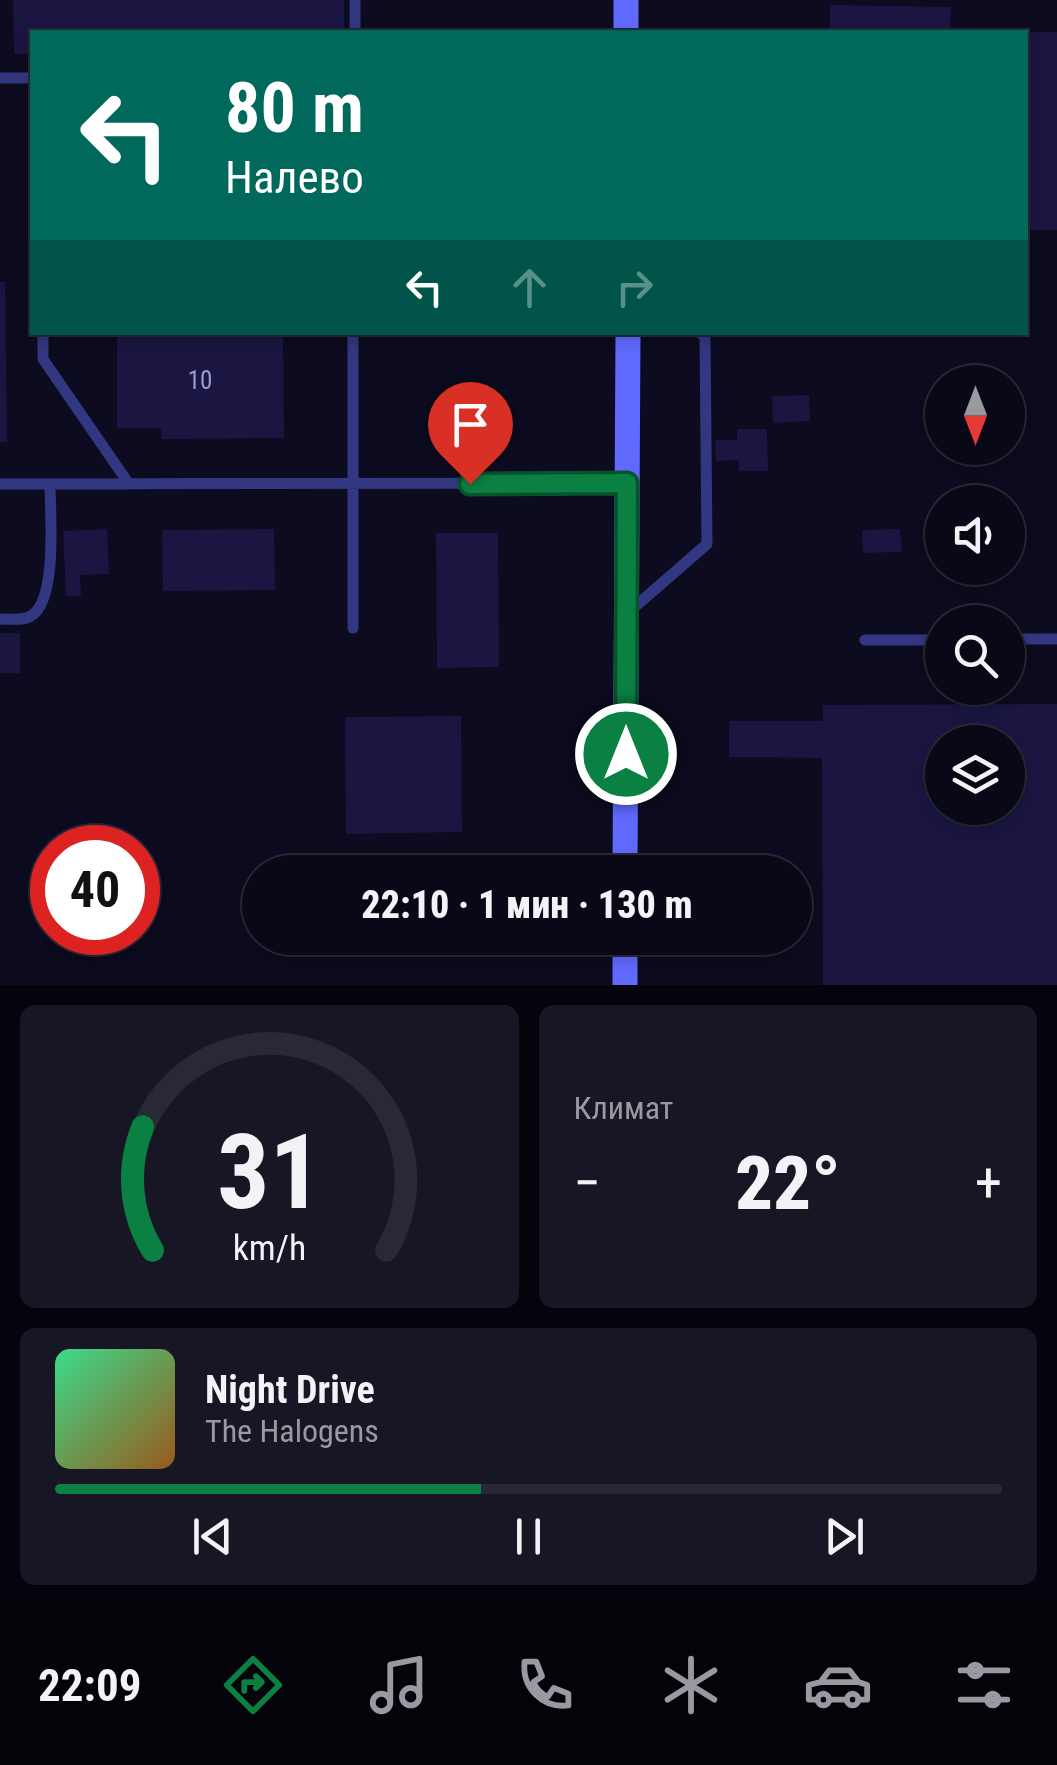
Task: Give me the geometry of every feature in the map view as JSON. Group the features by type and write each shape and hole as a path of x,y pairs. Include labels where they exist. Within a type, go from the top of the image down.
{"street":[{"path":"626,0 626,30"},
{"path":"625,855 628,335"},
{"path":"624,985 625,955"}],"lane":[{"path":"354,0 354,30"},
{"path":"0,78 30,78"},
{"path":"43,335 44,360 129,484"},
{"path":"353,628 354,335"},
{"path":"626,614 707,544 703,335"},
{"path":"0,484 627,483"},
{"path":"0,619 28,619 39,610 52,567 50,484"},
{"path":"1025,639 1057,639"},
{"path":"864,640 925,640"}],"building":[{"path":"13,0 344,0 344,30 30,30 30,54 14,54"},
{"path":"830,5 951,7 950,30 830,30"},
{"path":"1028,32 1057,32 1057,230 1028,230"},
{"path":"0,282 5,282 7,442 0,442"},
{"path":"117,335 283,335 284,438 161,439 161,428 117,428"},
{"path":"809,395 810,421 773,423 772,396"},
{"path":"737,429 767,429 768,471 739,471 739,460 716,461 715,440 737,440"},
{"path":"107,529 109,574 80,575 81,596 66,596 63,531"},
{"path":"274,529 275,590 163,591 162,530"},
{"path":"900,529 902,552 863,553 862,530"},
{"path":"436,533 498,533 499,667 437,668"},
{"path":"0,633 20,633 20,673 0,673"},
{"path":"1057,704 1057,985 823,985 822,758 729,757 729,721 823,721 823,705"},
{"path":"461,716 462,832 346,834 345,717"}],"route":[{"path":"470,484 627,483 626,754"}]}
